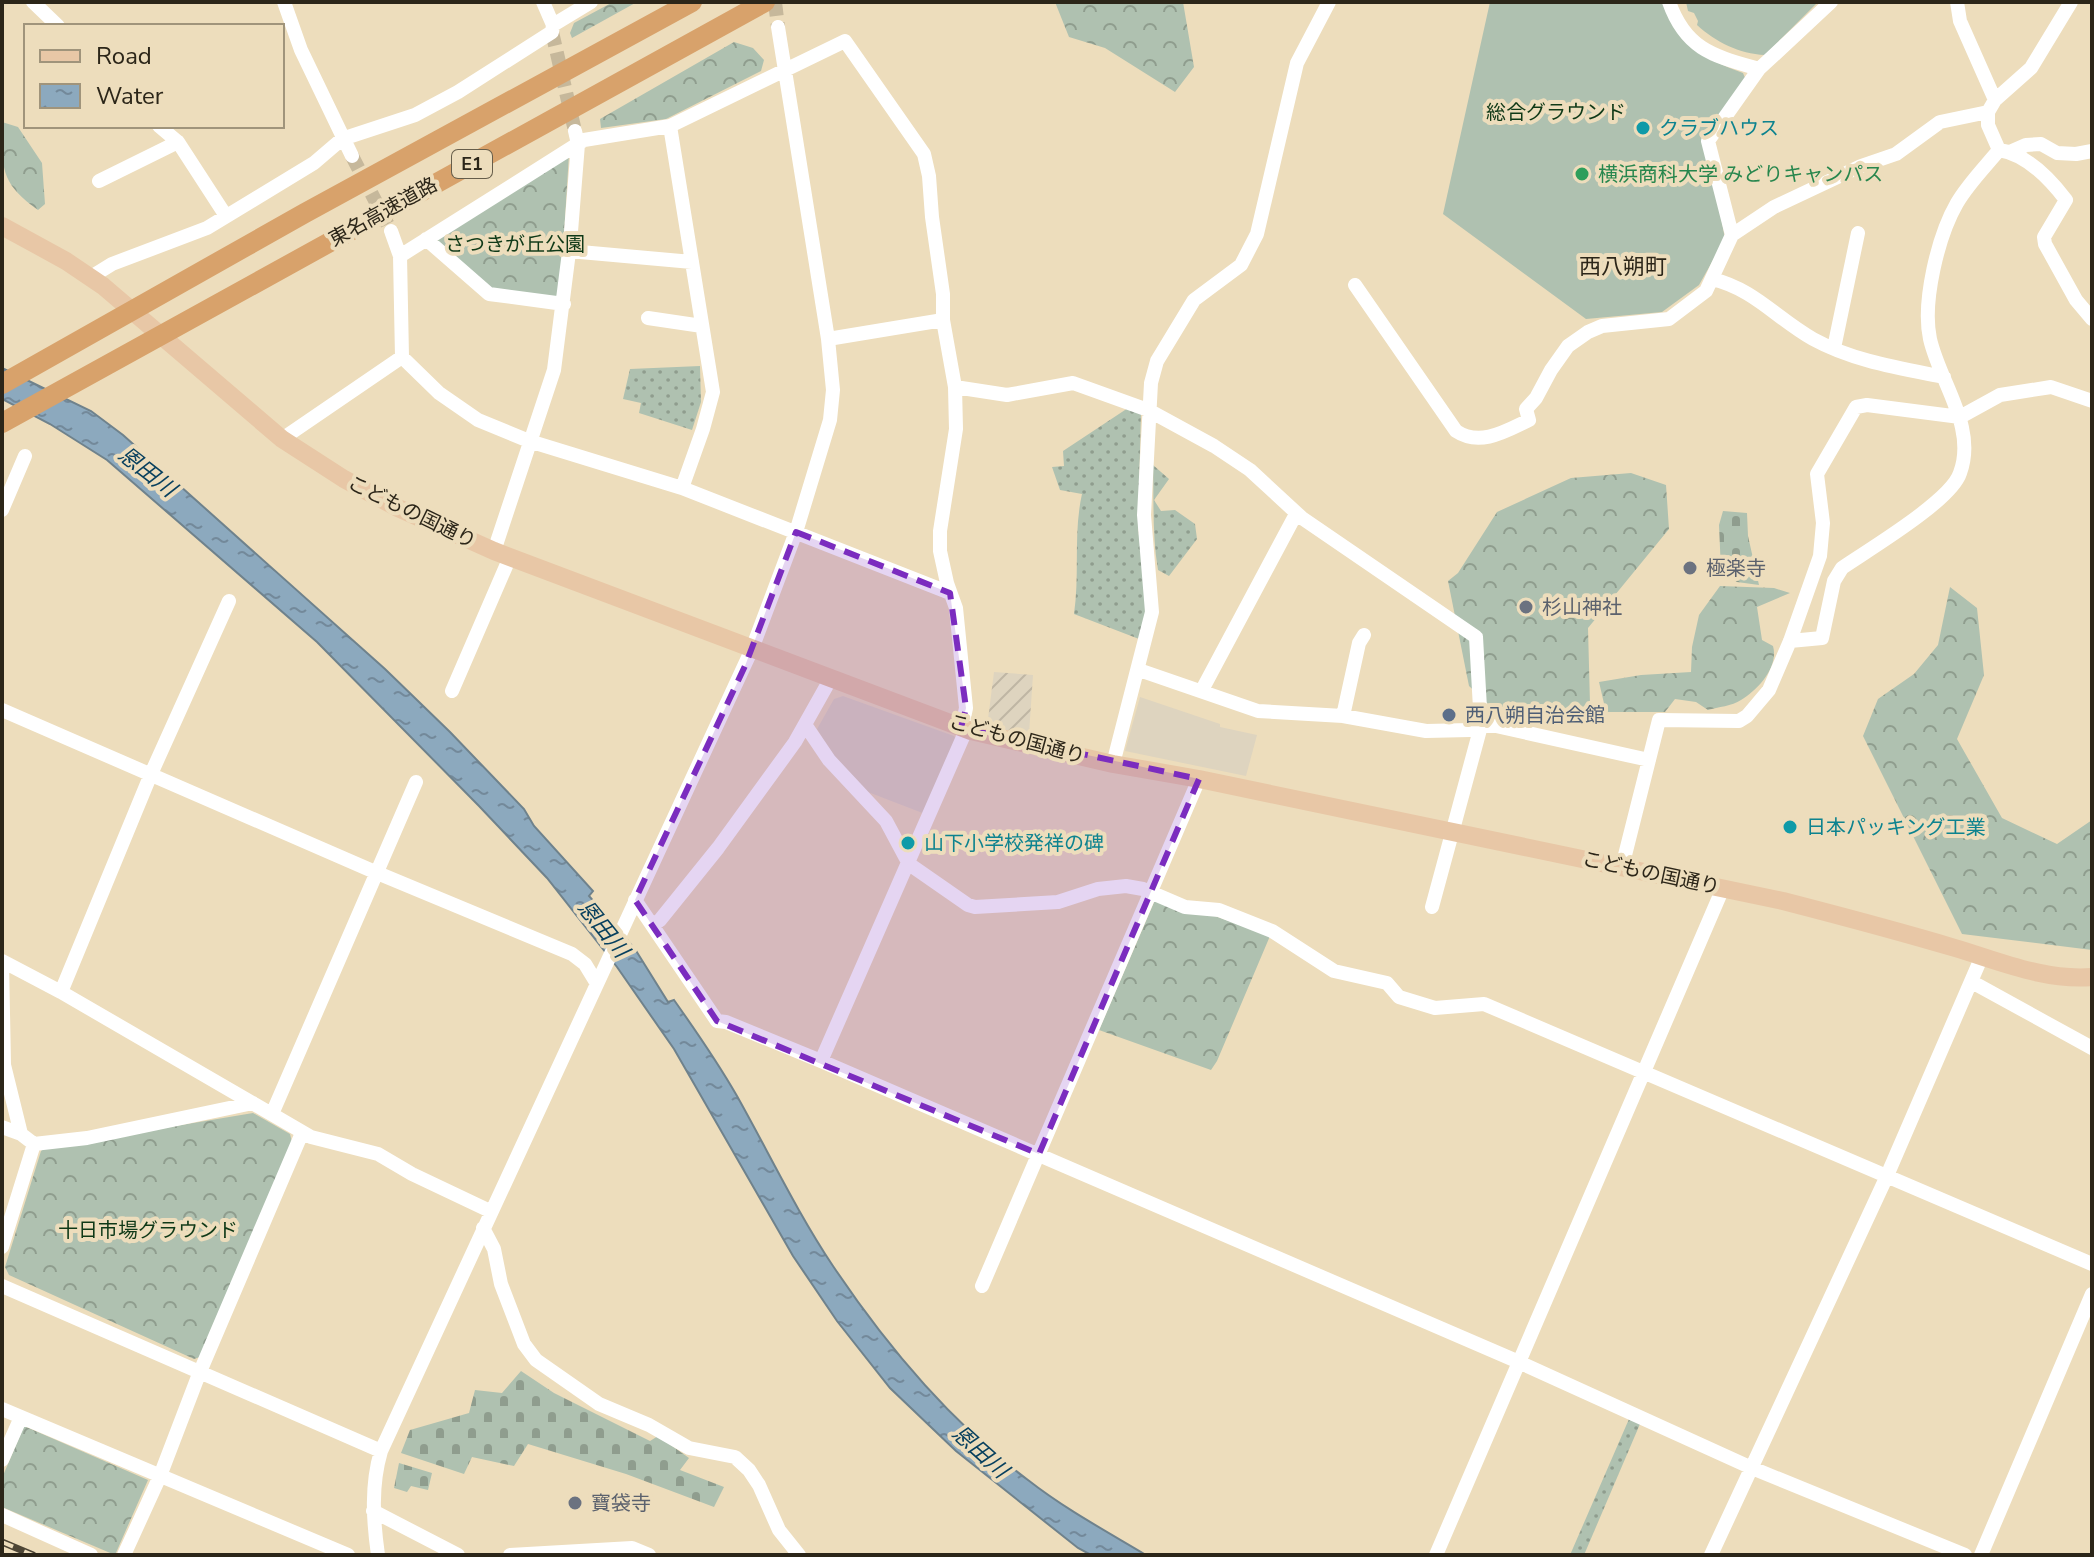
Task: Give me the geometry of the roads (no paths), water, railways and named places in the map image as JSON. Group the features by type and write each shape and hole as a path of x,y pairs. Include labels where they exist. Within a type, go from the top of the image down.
{"highway":[{"name":"東名高速道路","path":"2,384 692,2"},
{"name":"東名高速道路","path":"2,423 765,2"}],"main road":[{"name":"こどもの国通り","path":"2,226 91,277 282,439 358,487 502,554 962,727 1113,764 1199,779 1723,888 1869,923 2022,969 2064,977 2092,977"}],"street":[{"path":"33,2 56,24"},
{"path":"284,2 301,50 352,156"},
{"path":"91,277 112,264 207,228 314,163 342,139 426,109 552,32 553,25 543,2"},
{"path":"553,25 591,2"},
{"path":"1113,764 1152,612 1144,515 1148,410 1157,361 1197,297 1241,265 1257,234 1297,63 1329,2"},
{"path":"1669,2 1683,32 1705,50 1723,59 1759,69"},
{"path":"1732,235 1708,141 1759,69 1831,2"},
{"path":"1957,2 1960,21 1992,106 1988,125 2004,151 2050,179 2066,200 2044,237 2045,244 2076,300 2092,319"},
{"path":"1355,285 1456,431 1465,437 1497,435 1529,420 1526,409 1568,346 1602,326 1669,319 1706,291 1732,235 1774,207 1861,166 1896,154 1940,122 1992,106 2031,68 2067,4"},
{"path":"378,1555 373,1511 381,1451 752,649 796,532 830,420 833,390 828,339 778,27"},
{"path":"400,256 576,138 584,140 670,126 845,41 924,154 943,294 943,320 955,387 956,429 940,531 940,551 956,608 966,708 963,737 821,1061"},
{"path":"670,126 713,392 682,488"},
{"path":"161,128 178,142 226,216"},
{"path":"452,691 502,554 529,441 554,370 564,304 576,138"},
{"path":"99,181 178,142"},
{"path":"1790,641 1822,638 1834,581 1842,568 1915,517 1953,485 1960,475 1965,449 1960,417 1930,339 1927,307 1936,261 1956,204 2004,151 2041,144 2057,153 2092,151"},
{"path":"391,231 400,256 402,357 439,393 465,412 529,441 682,488 950,593"},
{"path":"1834,348 1858,233"},
{"path":"426,239 489,294 564,304"},
{"path":"569,251 692,262"},
{"path":"1712,279 1751,293 1792,326 1834,348 1864,360 1944,377"},
{"path":"648,318 702,326"},
{"path":"828,339 943,320"},
{"path":"282,439 402,357"},
{"path":"955,387 1007,395 1073,383 1148,410 1214,446 1250,470 1296,514 1476,637 1481,726 1432,907"},
{"path":"1622,867 1659,720 1739,721 1769,690 1820,556 1823,523 1817,474 1856,407 1867,405 1960,417 2000,395 2035,388 2060,389 2092,401"},
{"path":"2,510 25,456"},
{"path":"1202,690 1296,514"},
{"path":"61,992 151,774 229,601"},
{"path":"1343,716 1359,643 1364,635"},
{"path":"1139,670 1258,711 1343,716 1426,731 1496,726 1649,760"},
{"path":"653,925 718,848 806,726 831,678"},
{"path":"2,710 572,954 597,979"},
{"path":"806,726 829,760 886,821 909,864 972,907 1058,902 1111,887 1126,886 1185,907 1219,910 1272,931 1334,971 1387,983 1399,997 1435,1008 1477,1002 1484,1004 2092,1264"},
{"path":"982,1286 1199,779"},
{"path":"272,1114 416,782"},
{"path":"1436,1555 1723,888"},
{"path":"632,905 653,925 717,1021 821,1061 1039,1154 1752,1468 1965,1555"},
{"path":"1711,1555 1886,1178 1982,956"},
{"path":"21,1134 4,1065 2,961 61,992 302,1133 378,1154 412,1174 490,1211"},
{"path":"1972,982 2092,1048"},
{"path":"2,1127 21,1134 34,1144 87,1138 253,1103"},
{"path":"124,1555 160,1476 199,1374 302,1133"},
{"path":"2,1247 34,1144"},
{"path":"483,1228 494,1249 501,1284 518,1330 536,1360 599,1404 649,1425 689,1448 735,1457 759,1485 779,1530 799,1555"},
{"path":"2,1286 381,1451"},
{"path":"1981,1555 2092,1294"},
{"path":"2,1409 348,1555"},
{"path":"2,1460 21,1417"},
{"path":"373,1511 458,1555"},
{"path":"2,1515 91,1555"},
{"path":"510,1555 632,1548 649,1555"}],"water":[{"name":"恩田川","path":"2,368 91,411 123,435 385,669 450,732 524,809 534,826 593,891 589,896 635,949 668,1002 674,1000 730,1084 820,1246 853,1296 898,1353 946,1408 1000,1458 1056,1501 1146,1555 1091,1555 1078,1548 956,1451 890,1388 837,1321 793,1256 674,1049 617,967 547,878 317,642 107,460 50,424 2,399"}],"tunnel":[{"path":"775,2 778,27"},
{"path":"552,32 575,131"},
{"path":"352,156 391,231"}],"railway":[{"path":"2,1542 33,1555"}],"place":[{"name":"クラブハウス","path":"1643,128"},
{"name":"横浜商科大学 みどりキャンパス","path":"1582,174"},
{"name":"極楽寺","path":"1690,568"},
{"name":"杉山神社","path":"1526,607"},
{"name":"西八朔自治会館","path":"1449,715"},
{"name":"日本パッキング工業","path":"1790,827"},
{"name":"山下小学校発祥の碑","path":"908,843"},
{"name":"寶袋寺","path":"575,1503"}],"district":[{"name":"西八朔町","path":"1623,267"}],"park label":[{"name":"総合グラウンド","path":"1556,112"},
{"name":"さつきが丘公園","path":"515,244"},
{"name":"十日市場グラウンド","path":"148,1230"}]}
